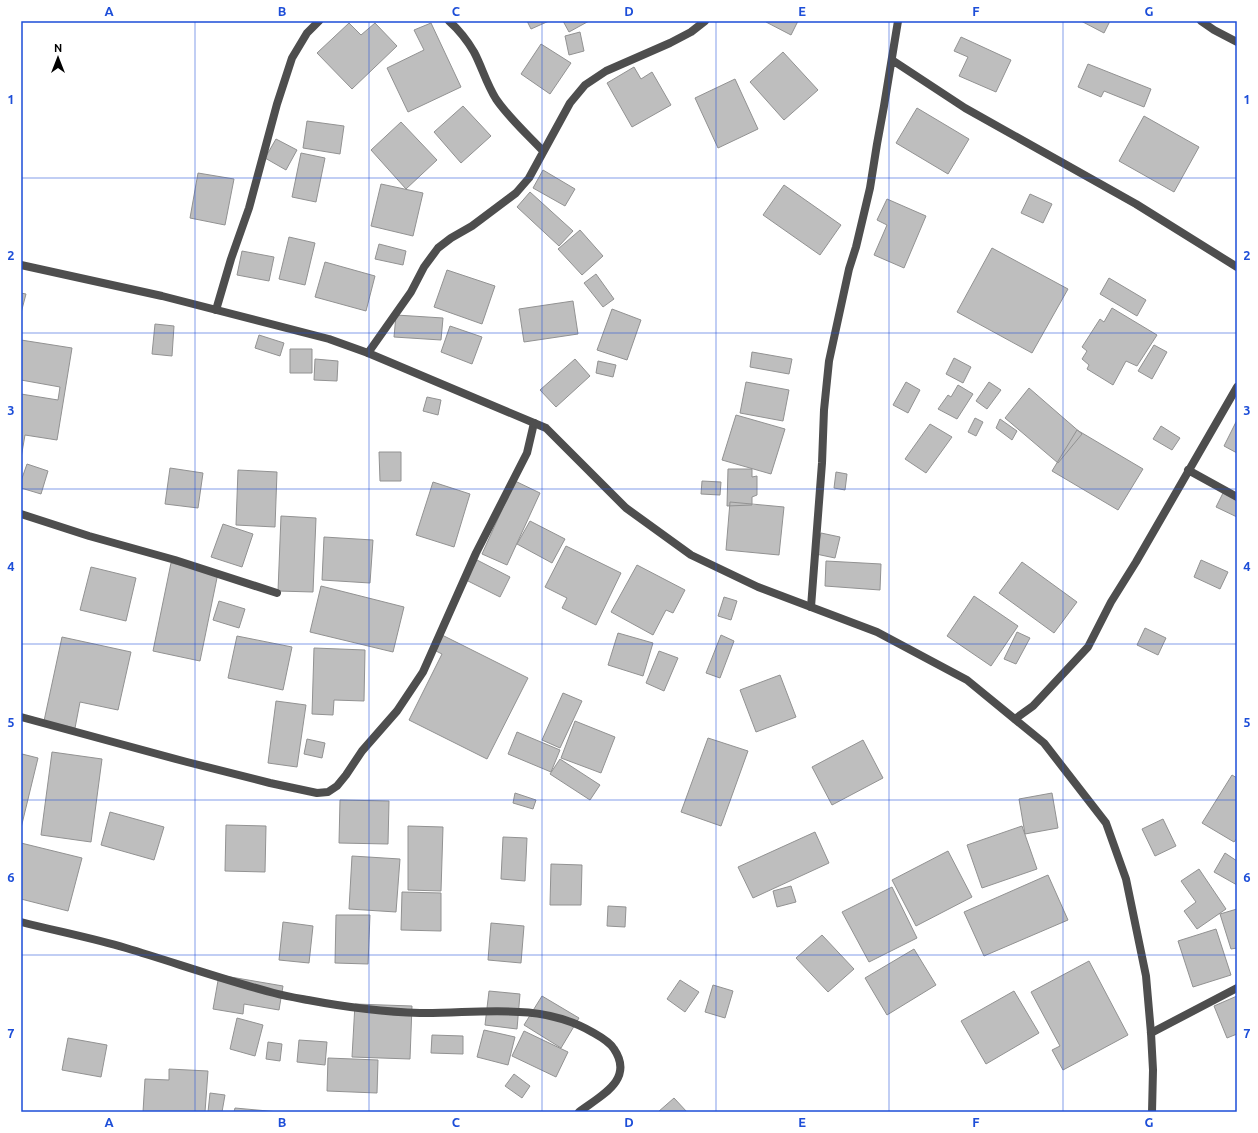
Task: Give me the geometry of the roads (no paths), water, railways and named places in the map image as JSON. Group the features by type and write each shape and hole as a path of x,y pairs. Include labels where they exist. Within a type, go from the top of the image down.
{"street":[{"path":"216,310 231,259 249,208 277,104 292,58 307,33 320,21"},
{"path":"449,21 467,40 487,83 497,100 544,151"},
{"path":"368,353 411,292 424,267 438,248 451,238 472,226 516,193 529,178 570,103 585,85 606,71 670,44 691,32 705,21"},
{"path":"811,607 822,463 824,410 829,361 849,269 856,247 870,188 898,24 890,21"},
{"path":"1201,21 1214,30 1237,42"},
{"path":"892,60 965,108 1136,204 1237,268"},
{"path":"21,265 162,296 328,339 368,353 546,428 626,508 691,555 758,587 877,632 967,680 1044,743 1106,823 1126,879 1146,976 1153,1070 1152,1112"},
{"path":"1015,719 1033,706 1088,647 1111,602 1136,562 1237,387"},
{"path":"21,717 270,783 317,794 328,792 342,781 362,751 397,711 423,672 476,553 527,453 534,423"},
{"path":"1188,470 1237,498"},
{"path":"21,514 89,536 175,560 277,593"},
{"path":"21,922 125,948 276,994 333,1005 363,1009 420,1013 487,1010 534,1013 557,1017 586,1029 604,1039 613,1048 619,1058 621,1066 620,1077 613,1086 579,1112"},
{"path":"1151,1033 1237,988"}]}
